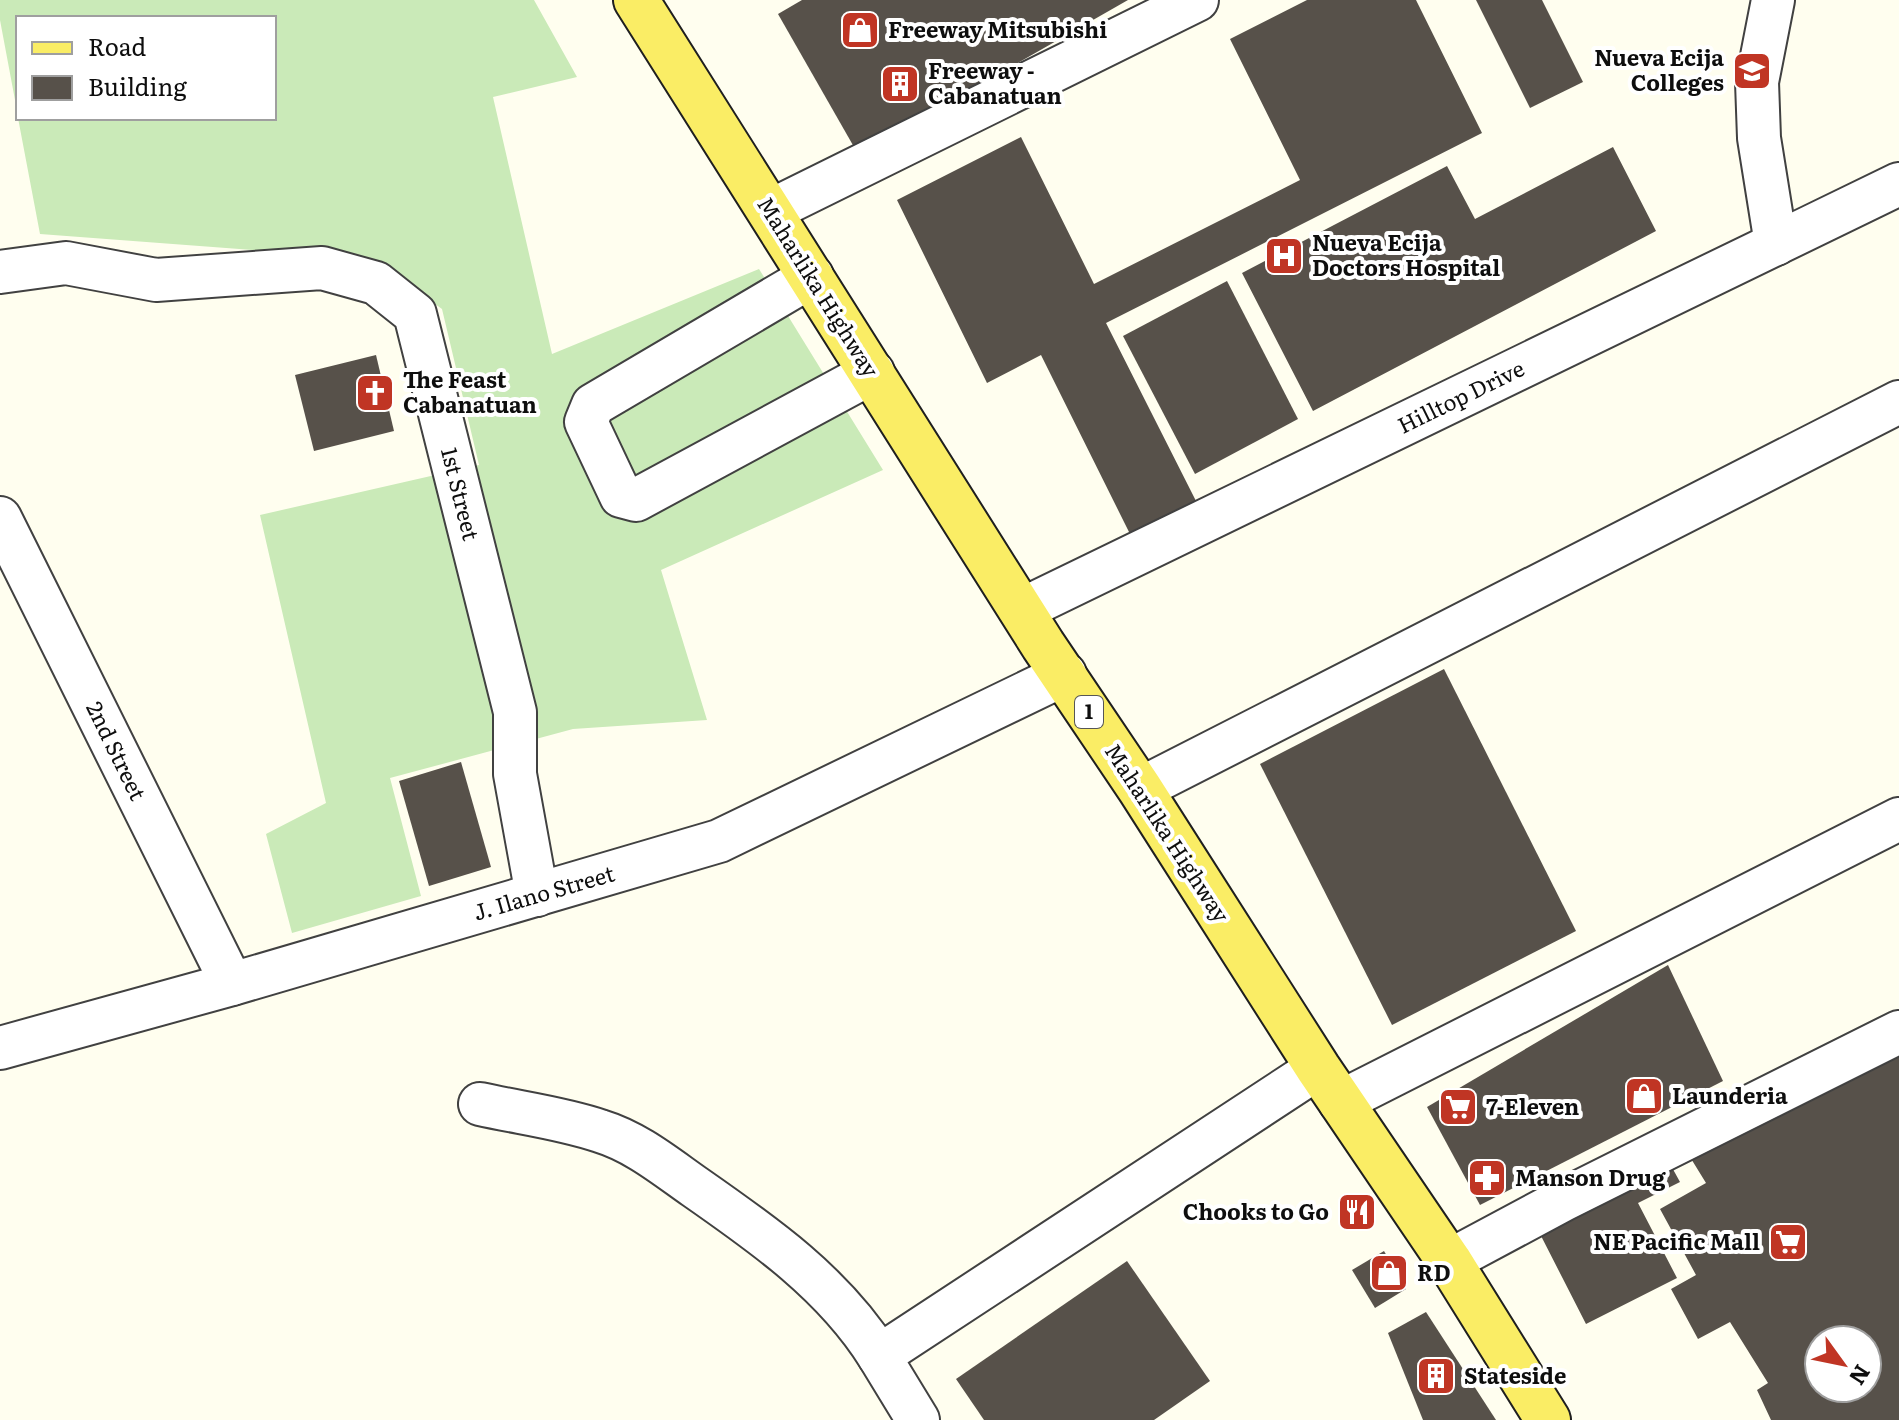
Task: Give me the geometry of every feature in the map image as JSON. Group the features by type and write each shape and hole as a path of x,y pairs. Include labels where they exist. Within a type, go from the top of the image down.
{"main road":[{"name":"Maharlika Highway","path":"636,0 1043,645 1140,789 1329,1085 1449,1261 1548,1420"}],"street":[{"path":"770,211 1197,0"},
{"path":"1773,0 1757,82 1759,138 1776,244"},
{"name":"Hilltop Drive","path":"1023,609 1899,184"},
{"name":"1st Street","path":"0,272 66,263 156,280 322,268 376,283 415,314 515,712 515,774 537,895"},
{"path":"812,276 593,405 586,422 621,496 636,500 873,372"},
{"path":"1140,789 1899,402"},
{"name":"2nd Street","path":"0,518 232,984"},
{"name":"J. Ilano Street","path":"0,1048 232,984 719,841 1065,674"},
{"path":"879,1356 1329,1085 1899,819"},
{"path":"1449,1261 1563,1200 1899,1032"},
{"path":"480,1104 600,1131 640,1149 743,1221 793,1259 860,1325 918,1420"}],"green space":[{"path":"0,0 534,0 577,77 493,97 552,354 759,269 883,470 661,570 707,720 573,729 390,778 421,896 292,933 266,834 326,803 260,515 479,465 442,309 388,270 321,255 40,234 18,120 276,120 276,16 16,16 16,105 0,20"}],"building":[{"name":"Freeway - Cabanatuan","path":"802,0 1128,0 858,154 778,14"},
{"path":"1307,0 1416,0 1482,133 1106,323 1196,501 1130,534 1041,355 987,383 897,200 1021,137 1094,284 1300,180 1230,39"},
{"path":"1476,0 1542,0 1583,82 1530,108"},
{"path":"1613,147 1656,231 1313,411 1242,273 1447,166 1475,219"},
{"path":"1227,281 1298,419 1195,474 1123,336"},
{"path":"376,355 394,431 314,451 295,375"},
{"path":"1444,669 1576,931 1392,1025 1260,764"},
{"path":"461,762 491,867 429,886 399,781"},
{"path":"1668,965 1723,1081 1480,1205 1427,1107"},
{"name":"NE Pacific Mall","path":"1899,1054 1899,1420 1771,1420 1757,1390 1768,1383 1730,1322 1698,1339 1671,1289 1696,1275 1660,1209 1706,1183 1690,1157"},
{"path":"1669,1162 1680,1182 1638,1203 1677,1278 1586,1324 1538,1230"},
{"path":"1384,1251 1406,1289 1375,1308 1352,1270"},
{"path":"1127,1261 1210,1381 1154,1420 984,1420 956,1379"},
{"name":"Stateside","path":"1426,1312 1496,1420 1423,1420 1388,1333"}],"place":[{"name":"Freeway Mitsubishi","path":"860,30"},
{"name":"Nueva Ecija Colleges","path":"1752,71"},
{"name":"Freeway - Cabanatuan","path":"900,84"},
{"name":"Nueva Ecija Doctors Hospital","path":"1284,256"},
{"name":"The Feast Cabanatuan","path":"375,393"},
{"name":"Launderia","path":"1644,1096"},
{"name":"7-Eleven","path":"1458,1107"},
{"name":"Manson Drug","path":"1487,1178"},
{"name":"Chooks to Go","path":"1357,1212"},
{"name":"NE Pacific Mall","path":"1788,1242"},
{"name":"RD","path":"1389,1273"},
{"name":"Stateside","path":"1436,1376"}]}
